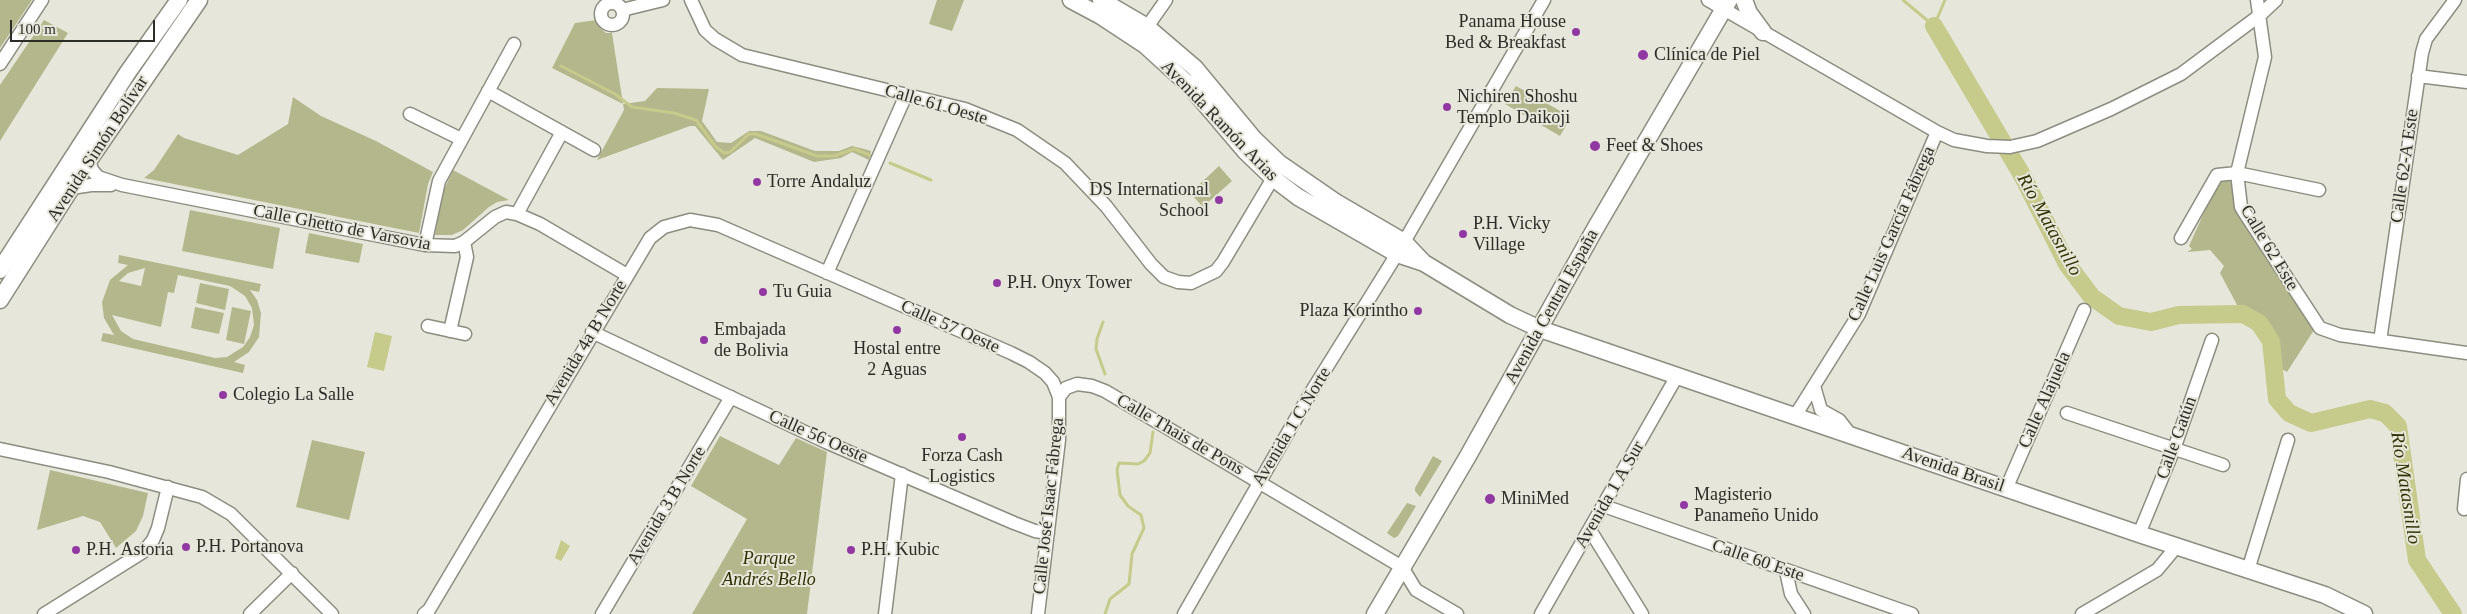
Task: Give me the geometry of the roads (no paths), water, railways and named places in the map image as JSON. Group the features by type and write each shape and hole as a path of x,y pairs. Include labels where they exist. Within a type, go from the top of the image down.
{"main road":[{"name":"Avenida Simón Bolívar","path":"0,270 128,72 179,0"},
{"name":"Avenida Simón Bolívar","path":"0,300 89,160 199,0"},
{"name":"Avenida Ramón Arias","path":"1071,0 1145,45 1189,84 1246,152 1273,178 1298,197 1400,248"},
{"name":"Avenida Ramón Arias","path":"1101,0 1147,27 1194,68 1254,139 1278,163 1400,248 1510,314 1540,329"},
{"path":"1744,0 1749,13 1763,32"},
{"name":"Avenida Central España","path":"1375,614 1726,4"},
{"path":"1123,31 1138,33 1147,27"},
{"name":"Avenida Brasil","path":"1540,329 2138,534 2325,595 2364,614"}],"street":[{"path":"0,64 42,0"},
{"path":"622,10 663,0"},
{"name":"Calle 61 Oeste","path":"691,0 705,30 715,40 742,55 965,110 1016,130 1049,151 1088,186 1150,264 1164,277 1178,282 1191,283 1204,279 1216,271 1273,178"},
{"path":"1147,27 1166,0"},
{"name":"Avenida 1 C Norte","path":"1184,614 1260,481 1400,248 1544,0"},
{"path":"1708,0 1726,4 1763,32 1937,132 1954,140 1987,146 2010,147 2037,141 2111,109 2181,74 2260,15 2276,0"},
{"name":"Calle 62 Este","path":"2257,0 2265,57 2237,173 2241,207 2320,328 2340,335 2467,353"},
{"name":"Calle 62-A Este","path":"2380,341 2418,76 2426,38 2455,0"},
{"path":"425,245 435,191 461,139 514,44"},
{"path":"2418,76 2467,82"},
{"path":"488,91 594,150"},
{"path":"827,273 906,95"},
{"path":"410,114 461,139"},
{"path":"562,132 517,214 540,224 627,275"},
{"name":"Calle Luis García Fábrega","path":"1795,416 1859,314 1937,132"},
{"name":"Calle Ghetto de Varsovia","path":"89,160 92,170 98,177 122,185 425,245 446,247 464,242 495,217 506,212 517,214"},
{"path":"2181,238 2217,175 2237,173 2319,190"},
{"name":"Calle Ghetto de Varsovia","path":"71,188 91,185 122,185"},
{"name":"Avenida 4a B Norte","path":"424,614 434,602 627,275 650,238 664,226 690,220 718,225 827,273"},
{"path":"450,331 467,257 464,242"},
{"name":"Calle 57 Oeste","path":"827,273 1029,362 1045,373 1053,382 1059,397"},
{"name":"Calle Alajuela","path":"2006,489 2084,310"},
{"path":"428,326 465,334"},
{"name":"Calle 56 Oeste","path":"592,332 902,474 1014,523 1035,531 1048,533"},
{"name":"Calle Gatún","path":"2138,534 2174,449 2212,340"},
{"name":"Avenida 1 A Sur","path":"1541,614 1677,376"},
{"name":"Calle Thais de Pons","path":"1059,397 1066,388 1077,384 1092,386 1260,481 1402,568"},
{"path":"1814,386 1821,410 1839,420 1850,434"},
{"name":"Avenida 3 B Norte","path":"602,614 731,397"},
{"name":"Calle José Isaac Fábrega","path":"1038,614 1059,442 1059,397"},
{"path":"2067,413 2222,465"},
{"path":"2248,570 2288,440"},
{"path":"0,448 109,472 202,497 230,514 332,614"},
{"path":"885,614 902,474"},
{"path":"2464,509 2467,479"},
{"path":"44,614 143,552 153,540 158,528 168,487"},
{"name":"Calle 60 Este","path":"1604,506 1912,614"},
{"path":"1590,530 1642,614"},
{"path":"2082,614 2157,570 2177,546"},
{"path":"1402,568 1416,590 1457,614"},
{"path":"1786,571 1791,594 1804,614"},
{"path":"250,614 292,573"}],"waterway":[{"path":"1903,0 1934,26 1945,0"},
{"name":"Río Matasnillo","path":"1934,26 2022,175 2067,264 2092,297 2119,316 2151,322 2179,315 2243,314 2259,323 2271,341 2277,399 2289,413 2311,423 2370,409 2385,413 2398,426 2417,560 2453,614"},
{"path":"561,66 615,94 632,107 674,113 696,120 715,146 724,153 730,152 749,134 756,134 817,156 834,156 854,149 870,155"},
{"path":"890,163 931,180"},
{"path":"1103,322 1097,339 1096,349 1105,374"},
{"path":"1105,614 1110,599 1129,584 1132,554 1144,528 1141,515 1128,506 1120,495 1117,470 1119,463 1138,464 1144,461 1150,453 1153,432"}],"place":[{"name":"Panama House Bed & Breakfast","path":"1576,32"},
{"name":"Clínica de Piel","path":"1643,55"},
{"name":"Nichiren Shoshu Templo Daikoji","path":"1447,107"},
{"name":"Feet & Shoes","path":"1595,146"},
{"name":"Torre Andaluz","path":"757,182"},
{"name":"DS International School","path":"1219,200"},
{"name":"P.H. Vicky Village","path":"1463,234"},
{"name":"P.H. Onyx Tower","path":"997,283"},
{"name":"Tu Guia","path":"763,292"},
{"name":"Plaza Korintho","path":"1418,311"},
{"name":"Hostal entre 2 Aguas","path":"897,330"},
{"name":"Embajada de Bolivia","path":"704,340"},
{"name":"Colegio La Salle","path":"223,395"},
{"name":"Forza Cash Logistics","path":"962,437"},
{"name":"MiniMed","path":"1490,499"},
{"name":"Magisterio Panameño Unido","path":"1684,505"},
{"name":"P.H. Portanova","path":"186,547"},
{"name":"P.H. Astoria","path":"76,550"},
{"name":"P.H. Kubic","path":"851,550"}],"park label":[{"name":"Parque Andrés Bello","path":"769,569"}]}
